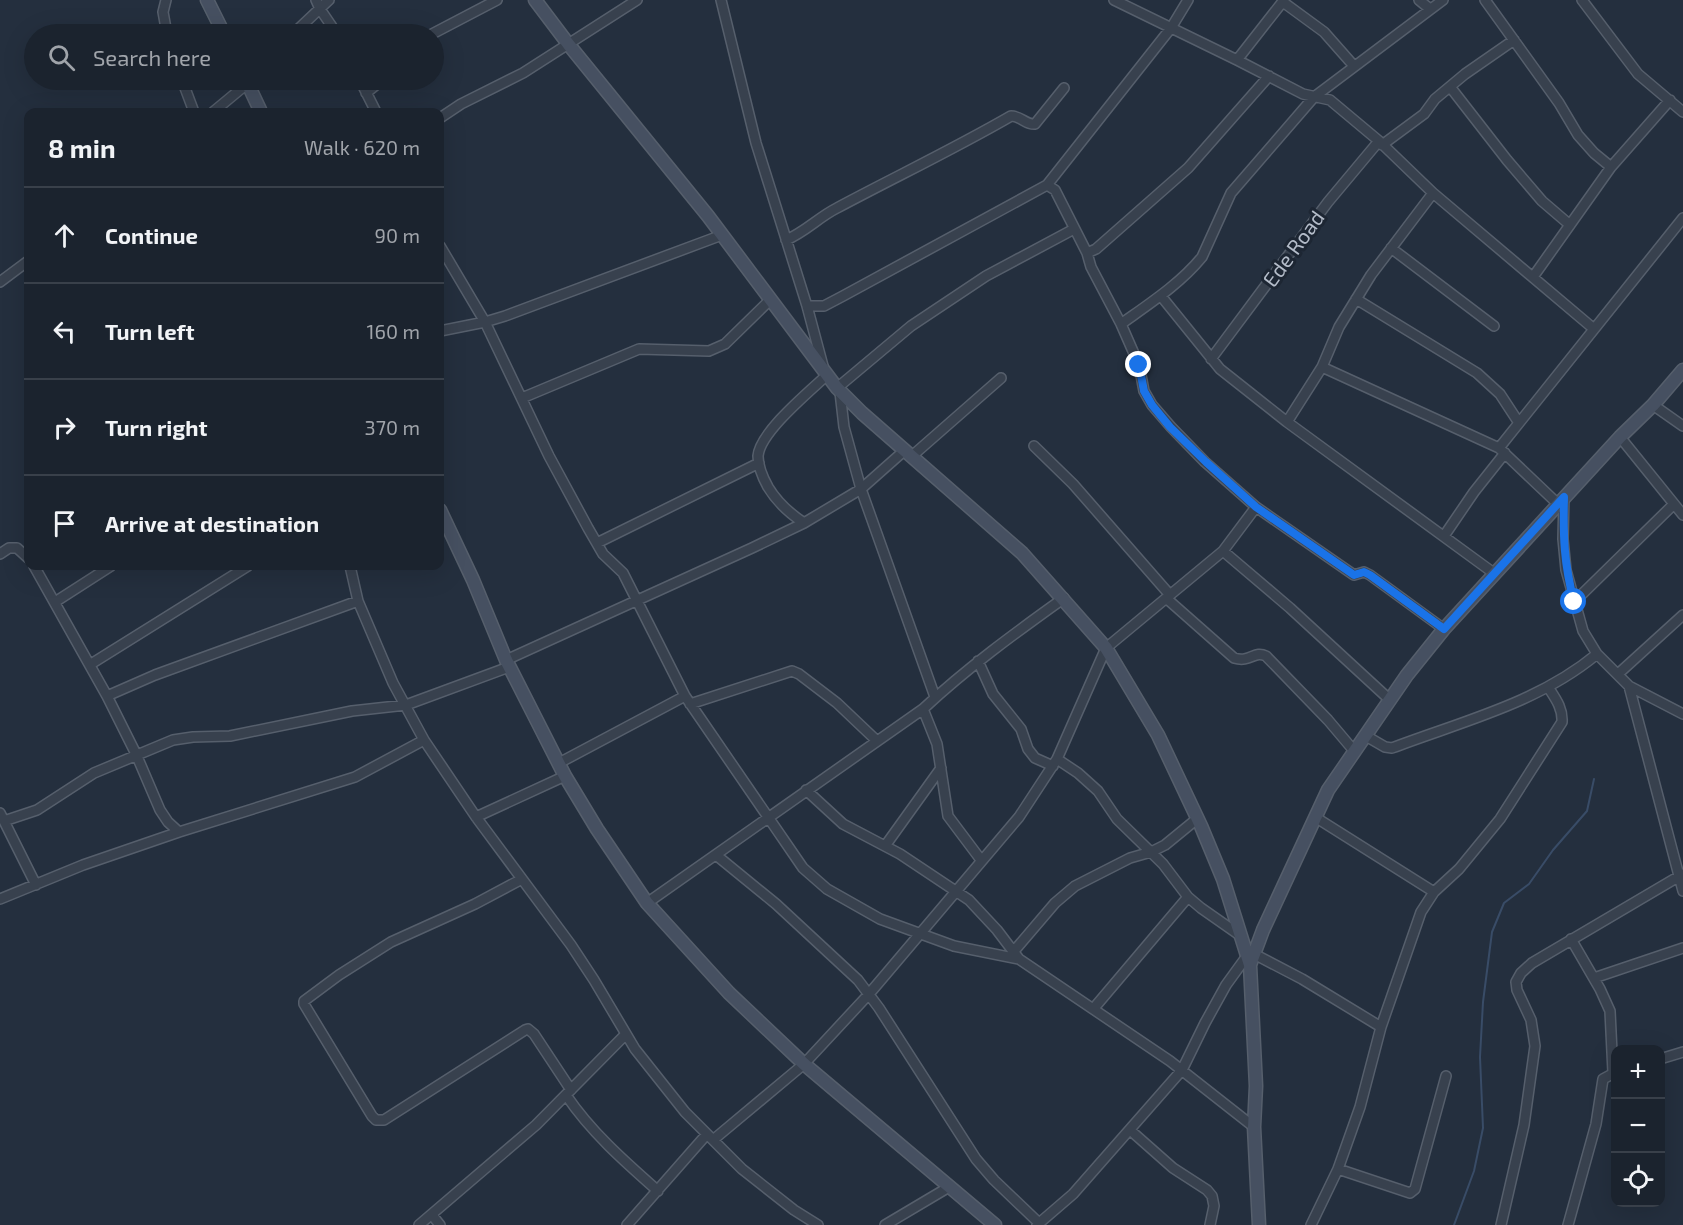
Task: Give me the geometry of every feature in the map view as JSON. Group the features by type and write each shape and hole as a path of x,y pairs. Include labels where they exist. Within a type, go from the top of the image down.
{"street":[{"path":"165,24 163,12 166,0"},
{"path":"207,0 219,24"},
{"path":"302,24 318,5 329,0"},
{"path":"444,28 497,0"},
{"path":"535,0 722,235 839,390 1022,552 1106,648 1158,735 1198,818 1223,879 1250,958 1259,1225"},
{"path":"444,115 569,45 637,0"},
{"path":"722,0 756,142 807,306 825,373"},
{"path":"1114,0 1303,94 1330,100 1381,143 1433,192 1594,329"},
{"path":"807,306 824,306 843,297 1047,185 1171,28 1188,0"},
{"path":"1419,0 1430,9"},
{"path":"1120,324 1161,296 1202,257 1231,193 1314,97 1443,0"},
{"path":"1485,0 1559,103 1578,135 1611,168"},
{"path":"1582,0 1638,74 1683,112"},
{"path":"1237,60 1284,1 1324,32 1354,66"},
{"path":"318,5 330,24"},
{"name":"Ede Road","path":"1211,359 1328,202 1381,143 1424,114 1435,99 1486,58 1514,40"},
{"path":"1087,253 1096,249 1188,168 1269,76"},
{"path":"786,240 800,234 834,209 944,154 1011,116 1018,116 1035,124 1064,88"},
{"path":"1451,88 1542,201 1570,225"},
{"path":"186,90 192,108"},
{"path":"217,108 237,90"},
{"path":"251,90 259,108"},
{"path":"365,90 374,108"},
{"path":"366,93 370,90"},
{"path":"1533,277 1611,168 1670,100"},
{"path":"1047,185 1055,190 1087,253 1091,267 1139,365 1144,391 1152,405 1191,448 1256,507 1354,575 1364,572 1370,575 1444,629"},
{"path":"1287,422 1322,367 1339,327 1371,275 1433,192"},
{"path":"1444,536 1519,423 1683,218"},
{"path":"839,390 911,326 986,276 1074,229"},
{"path":"444,329 485,322 722,235"},
{"path":"1391,248 1494,326"},
{"path":"444,253 485,322 549,456 603,554 622,573 687,700 803,868 827,888 880,919 954,946 1017,955"},
{"path":"0,282 24,264"},
{"path":"1161,296 1220,369 1287,422 1495,574"},
{"path":"1356,299 1477,373 1500,394 1519,423"},
{"path":"522,398 639,349 709,351 716,349 725,344 770,300"},
{"path":"1322,367 1502,450 1561,501 1566,570 1583,631 1597,654 1629,686 1683,714"},
{"path":"716,855 793,920 858,980 976,1159 1038,1224 1073,1194 1182,1070 1215,1004 1250,958 1328,790 1390,700 1444,629 1683,370"},
{"path":"804,523 789,513 771,491 763,477 758,455 763,442 776,424 825,373"},
{"path":"36,885 2,817 37,810 94,773 173,740 230,736 352,711 406,705 508,663 804,523 861,489 1001,378"},
{"path":"839,390 844,427 861,489 935,697"},
{"path":"1653,405 1683,426"},
{"path":"1620,437 1683,515"},
{"path":"1034,446 1073,484 1168,597 1233,658 1242,661 1258,654 1266,656 1328,720 1355,752"},
{"path":"597,543 759,463"},
{"path":"1574,602 1674,504"},
{"path":"627,1225 710,1137 804,1064 869,994 1019,817 1055,762 1106,648 1223,551 1256,507"},
{"path":"444,518 508,663 565,776 597,829 647,903 729,993 804,1064 995,1225"},
{"path":"0,554 9,548 17,548 24,554"},
{"path":"1223,551 1290,608 1390,700"},
{"path":"36,570 91,664 136,754 160,810 179,832"},
{"path":"55,602 105,570"},
{"path":"91,664 242,570"},
{"path":"351,570 358,601 393,683 424,740 476,817 594,980 634,1049 685,1112 742,1169 794,1210 819,1225"},
{"path":"647,903 923,709 978,662 1064,598"},
{"path":"107,696 155,675 358,601"},
{"path":"1618,674 1683,615"},
{"path":"1366,736 1385,747 1392,748 1497,711 1548,687 1597,654"},
{"path":"978,662 993,694 1021,729 1028,749 1035,758 1055,762 1078,773 1098,791 1118,819 1163,864 1188,897 1241,936"},
{"path":"559,764 687,700 792,671 837,703 876,740"},
{"path":"1629,686 1681,875 1683,891"},
{"path":"1311,1225 1338,1169 1360,1107 1381,1027 1421,912 1434,892 1459,869 1500,819 1562,722 1559,704 1548,687"},
{"path":"923,709 937,744 948,816 981,860"},
{"path":"0,899 83,865 179,832 355,777 424,740"},
{"path":"885,846 941,768"},
{"path":"476,817 565,776"},
{"path":"807,790 843,824 885,846 969,900 1017,955 1182,1070 1254,1127"},
{"path":"1314,817 1434,892"},
{"path":"1017,955 1055,903 1075,886 1130,858 1165,845 1198,818"},
{"path":"1501,1225 1524,1125 1535,1046 1530,1020 1517,990 1516,982 1521,973 1532,963 1681,875"},
{"path":"522,879 475,904 391,942 339,975 304,1001 304,1004 376,1120 384,1120 528,1029 534,1034 577,1113 601,1139 658,1191"},
{"path":"1094,1008 1188,897"},
{"path":"1571,939 1610,1011 1613,1045"},
{"path":"1594,978 1683,948"},
{"path":"1250,958 1302,979 1381,1027"},
{"path":"419,1225 501,1156 626,1034"},
{"path":"1665,1057 1683,1052"},
{"path":"1568,1225 1596,1124 1601,1085 1603,1079 1611,1075"},
{"path":"1338,1169 1410,1193 1415,1189 1446,1076"},
{"path":"1130,1130 1173,1168 1212,1196 1214,1206 1210,1225"},
{"path":"885,1225 950,1187"},
{"path":"432,1215 440,1225"}],"waterway":[{"path":"1454,1225 1474,1171 1483,1128 1480,1057 1483,1002 1492,932 1504,903 1529,884 1553,850 1587,811 1594,779"}],"route":[{"path":"1139,365 1144,391 1170,427 1256,507 1354,575 1364,572 1370,575 1444,629 1564,497 1563,539 1566,570 1574,602"}]}
